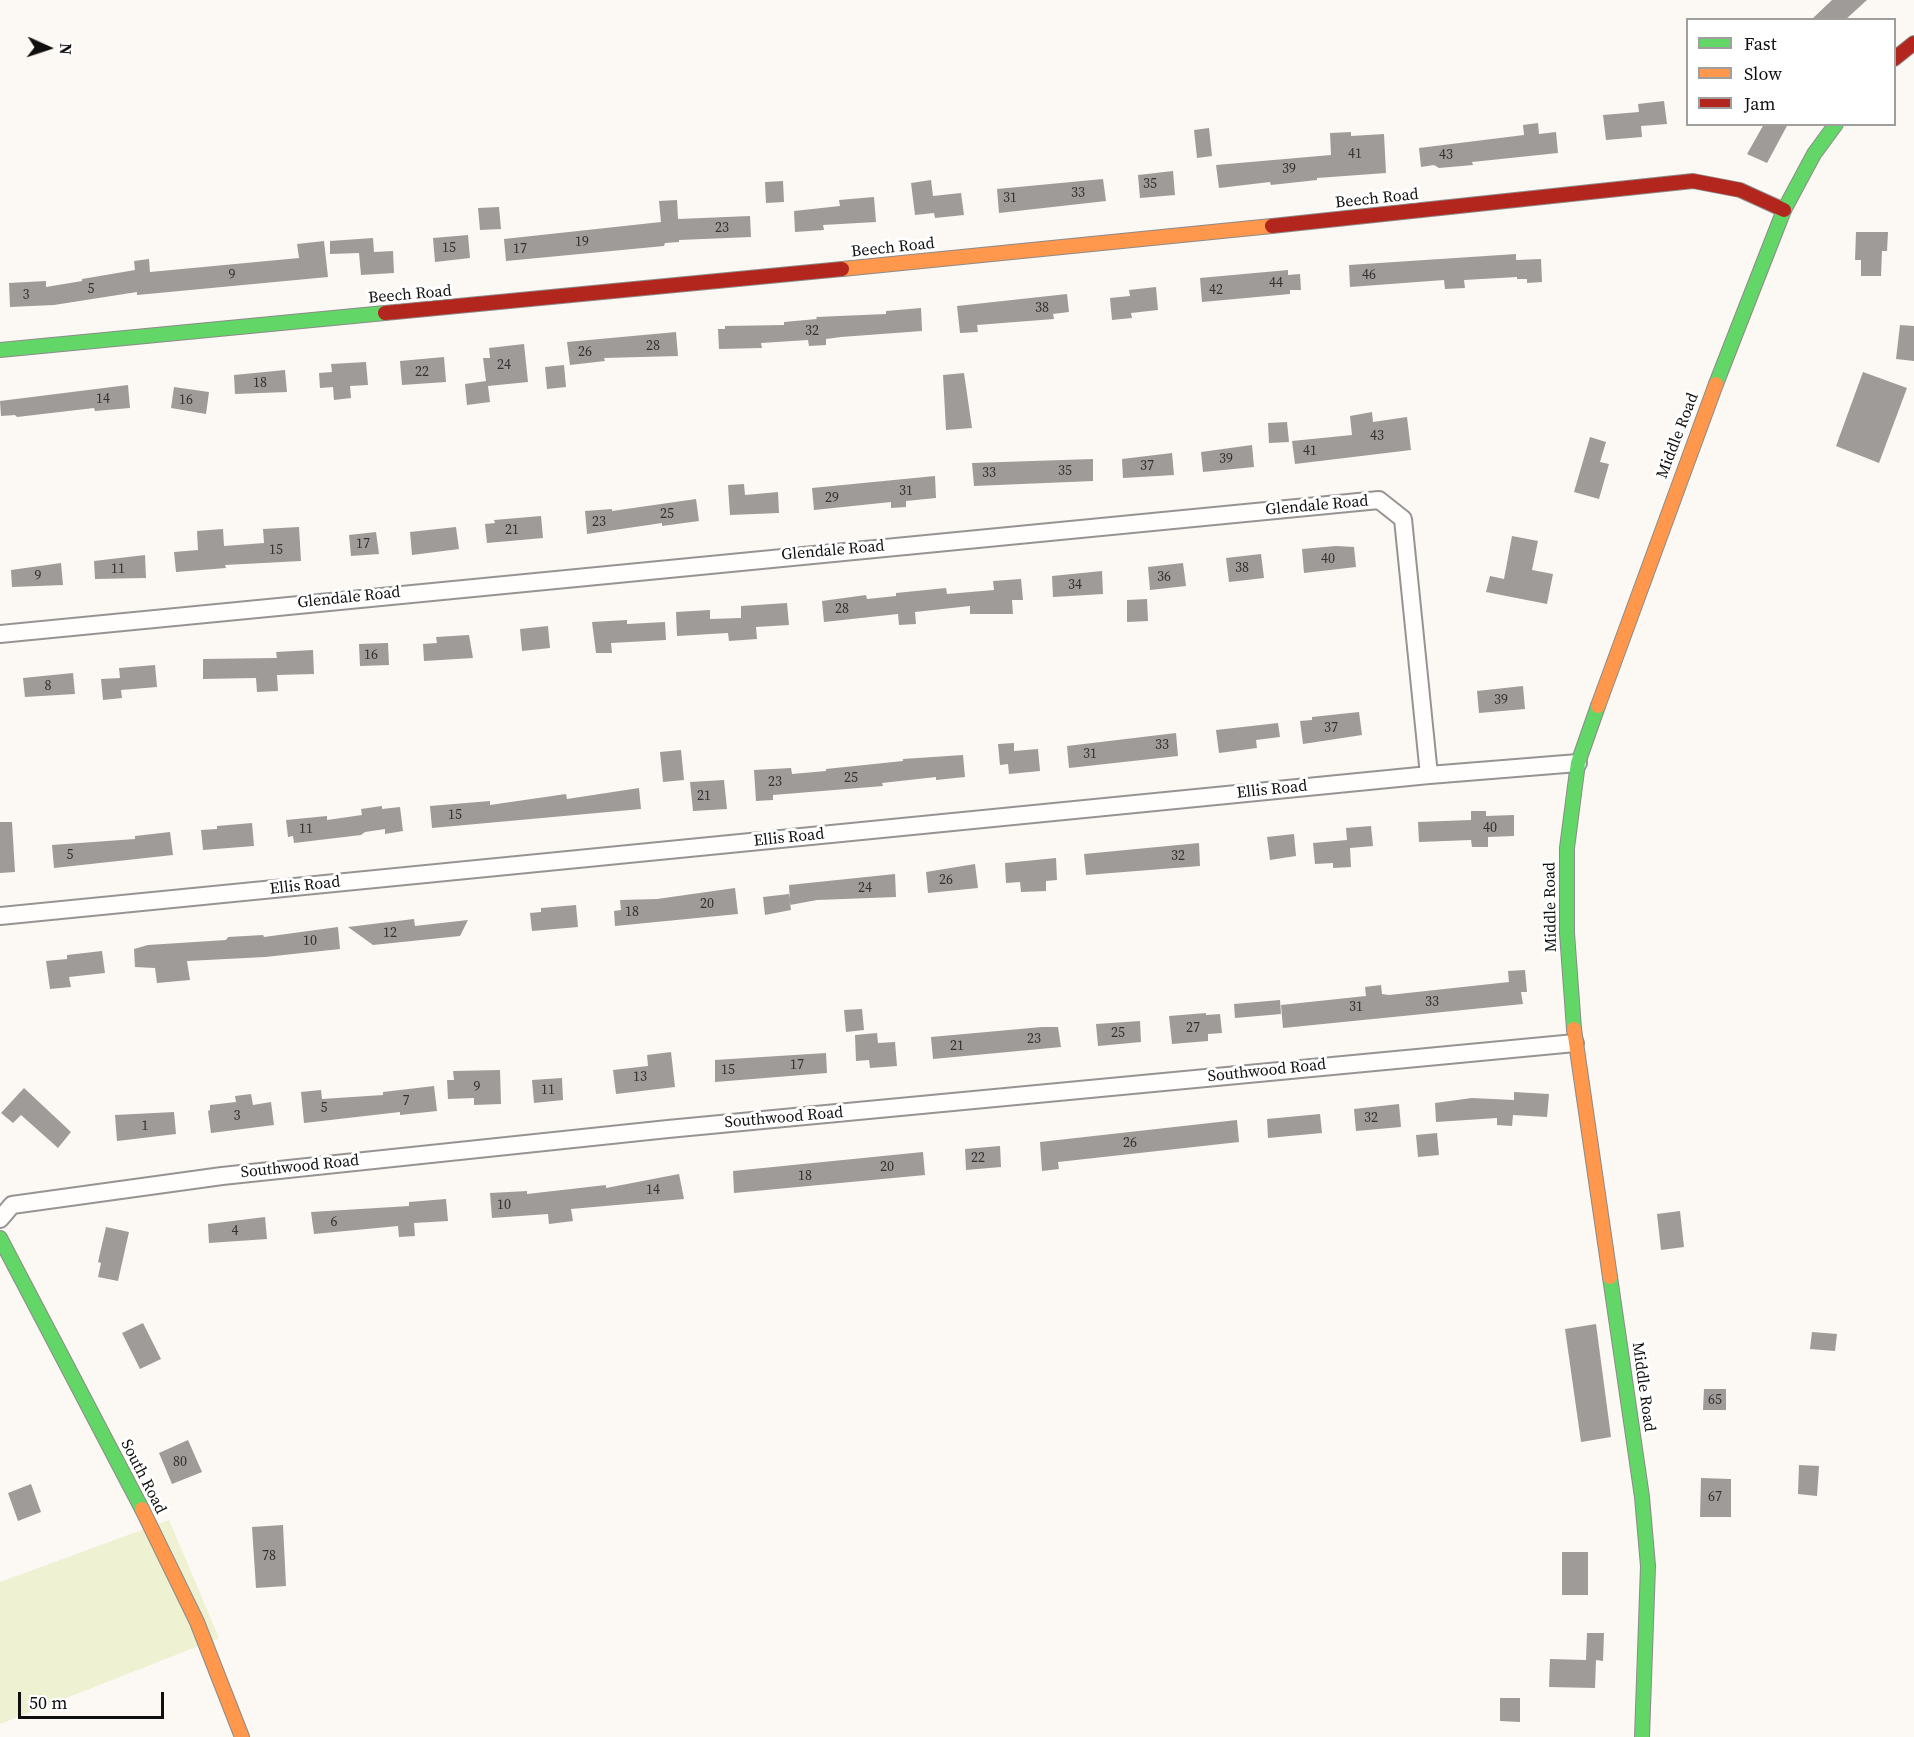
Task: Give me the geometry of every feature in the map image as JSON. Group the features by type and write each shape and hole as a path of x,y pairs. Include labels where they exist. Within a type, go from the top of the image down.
{"street":[{"path":"1896,58 1914,44"},
{"name":"Middle Road","path":"1642,1737 1648,1566 1642,1497 1575,1043 1567,933 1567,848 1578,763 1691,448 1784,210 1814,154 1835,126"},
{"name":"Beech Road","path":"0,350 1045,250 1693,181 1740,190 1784,210"},
{"name":"Glendale Road","path":"0,634 1379,500 1403,519 1429,775"},
{"name":"Ellis Road","path":"0,916 1429,775 1578,763"},
{"name":"Southwood Road","path":"0,1219 12,1206 256,1172 668,1129 1575,1043"},
{"name":"South Road","path":"0,1238 135,1494 197,1622 242,1737"}],"green space":[{"path":"169,1520 219,1638 0,1724 0,1582"}],"building":[{"path":"1832,0 1867,0 1847,18 1813,18"},
{"path":"1664,101 1667,124 1641,126 1642,137 1606,140 1603,115 1639,112 1638,104"},
{"path":"1538,123 1539,134 1556,132 1558,153 1472,162 1473,165 1421,167 1419,148 1524,135 1523,125"},
{"path":"1763,126 1787,126 1767,163 1747,154"},
{"path":"1209,128 1212,156 1197,158 1194,130"},
{"path":"1351,132 1351,136 1384,134 1386,173 1219,188 1216,165 1331,155 1330,133"},
{"path":"1173,171 1175,195 1140,198 1138,175"},
{"path":"1103,179 1106,201 999,213 997,189"},
{"path":"931,180 933,196 961,193 964,215 935,218 934,213 915,215 911,183"},
{"path":"783,181 784,202 766,203 765,182"},
{"path":"874,197 876,222 823,225 824,230 795,232 794,211 840,206 839,200"},
{"path":"677,200 678,219 750,216 751,237 679,240 679,242 665,243 664,246 506,261 504,239 661,222 659,201"},
{"path":"499,207 501,229 480,230 478,208"},
{"path":"1856,232 1888,232 1887,251 1882,251 1881,276 1861,276 1861,260 1855,260"},
{"path":"468,235 470,258 435,262 433,238"},
{"path":"373,238 374,252 393,251 394,273 361,275 359,253 330,254 330,241"},
{"path":"324,241 328,277 137,295 137,292 54,305 10,307 9,283 46,281 46,287 82,281 82,279 135,270 134,261 149,259 150,272 299,258 297,244"},
{"path":"1516,254 1516,260 1541,259 1542,282 1527,283 1527,279 1517,279 1517,277 1464,280 1465,288 1445,289 1444,280 1350,287 1349,265"},
{"path":"1288,270 1288,275 1300,274 1301,290 1290,290 1290,294 1202,302 1200,278"},
{"path":"1156,287 1158,310 1131,313 1132,318 1112,320 1110,298 1130,296 1129,290"},
{"path":"1067,294 1069,312 1053,314 1054,319 977,325 978,332 960,333 957,306"},
{"path":"921,308 922,331 826,339 826,345 809,346 808,340 761,343 762,348 719,349 718,329 725,329 725,326 784,325 784,322 817,319 816,317 886,314 886,311"},
{"path":"1900,325 1914,326 1914,361 1896,359"},
{"path":"676,332 678,356 604,358 605,361 570,365 567,342"},
{"path":"524,344 528,382 488,386 490,402 467,405 465,384 486,381 483,358 490,358 489,348"},
{"path":"444,357 446,382 402,385 400,361"},
{"path":"366,362 368,385 350,386 351,398 334,400 333,387 320,388 319,373 332,372 331,364"},
{"path":"564,365 566,387 547,389 545,367"},
{"path":"285,370 287,392 235,394 234,375"},
{"path":"1863,372 1907,388 1879,463 1836,446"},
{"path":"964,373 972,428 946,430 943,375"},
{"path":"128,385 130,408 95,411 94,408 17,417 15,415 1,416 0,401"},
{"path":"174,387 209,392 206,414 171,408"},
{"path":"1372,412 1373,422 1407,417 1411,450 1295,464 1292,441 1352,435 1350,416"},
{"path":"1287,422 1289,442 1269,443 1268,423"},
{"path":"1590,437 1606,442 1600,462 1609,464 1599,499 1574,492"},
{"path":"1252,445 1254,467 1203,472 1201,452"},
{"path":"1172,453 1174,475 1123,478 1122,459"},
{"path":"1093,459 1093,481 974,486 972,463"},
{"path":"935,476 936,498 906,501 906,507 891,508 891,502 814,510 812,488"},
{"path":"744,484 745,495 778,492 779,513 730,515 728,485"},
{"path":"696,499 699,521 662,526 662,523 587,534 585,511 612,509 612,511"},
{"path":"541,516 543,538 487,543 485,524 495,523 494,520"},
{"path":"299,527 301,561 225,565 226,568 176,572 174,552 198,550 197,531 223,529 224,546 264,543 263,529"},
{"path":"456,527 459,549 412,555 410,532"},
{"path":"376,532 379,554 351,556 349,535"},
{"path":"1512,536 1538,541 1532,570 1553,574 1547,604 1486,592 1490,576 1504,579"},
{"path":"1354,547 1356,567 1304,573 1302,549"},
{"path":"1261,554 1264,578 1229,582 1226,558"},
{"path":"145,555 146,578 95,579 94,561"},
{"path":"61,563 63,585 12,587 11,570"},
{"path":"1183,563 1186,586 1150,590 1148,567"},
{"path":"1102,571 1103,594 1053,597 1052,576"},
{"path":"1021,579 1023,600 1012,600 1013,614 970,614 970,606 915,612 916,624 899,625 898,614 824,622 822,601 866,595 867,599 896,596 896,593 946,588 947,594 994,590 993,581"},
{"path":"1147,599 1148,621 1127,622 1127,600"},
{"path":"787,603 789,625 756,627 757,639 729,641 728,633 677,636 676,612 710,610 710,619 741,618 741,606"},
{"path":"627,620 627,624 665,622 666,640 611,643 612,653 596,653 592,622"},
{"path":"548,626 550,648 522,651 520,629"},
{"path":"469,635 473,658 424,661 423,644 437,643 436,637"},
{"path":"388,643 389,665 360,666 359,644"},
{"path":"313,650 314,674 277,675 278,691 257,692 256,678 203,679 203,659 277,658 276,652"},
{"path":"155,665 157,687 121,690 122,698 103,700 101,679 120,678 119,668"},
{"path":"73,673 75,694 25,697 23,678"},
{"path":"1523,686 1525,709 1479,713 1477,691"},
{"path":"1359,712 1362,735 1303,744 1300,721 1312,720 1312,717"},
{"path":"1278,723 1280,737 1256,740 1257,748 1219,753 1216,730"},
{"path":"1176,733 1178,756 1069,768 1067,746"},
{"path":"1014,743 1014,751 1038,749 1040,771 1009,774 1008,764 1000,765 998,744"},
{"path":"681,750 684,780 663,782 660,752"},
{"path":"963,755 965,777 936,780 936,777 882,783 883,786 773,795 773,800 756,801 754,770 791,768 792,774 903,761 903,759"},
{"path":"724,780 727,809 693,811 690,782"},
{"path":"639,788 641,809 432,828 430,806 490,801 490,805 566,794 567,799"},
{"path":"382,806 382,809 400,807 403,831 385,834 385,829 365,832 361,835 294,843 293,836 288,837 286,820 327,816 327,820 362,815 361,809"},
{"path":"1471,811 1486,811 1486,816 1514,815 1514,836 1488,837 1488,847 1472,847 1471,840 1419,842 1418,822 1471,820"},
{"path":"0,822 12,822 15,872 0,873"},
{"path":"252,823 254,846 203,850 201,830"},
{"path":"1371,826 1373,846 1350,848 1351,867 1333,868 1333,863 1315,864 1313,843 1347,840 1346,828"},
{"path":"170,832 173,855 54,868 52,845 135,839 135,836"},
{"path":"1294,834 1296,856 1270,860 1267,837"},
{"path":"1199,843 1200,866 1086,875 1084,854"},
{"path":"1056,858 1057,880 1046,881 1046,891 1021,892 1020,882 1006,883 1005,863"},
{"path":"975,864 978,888 928,893 926,872"},
{"path":"895,874 896,897 817,900 790,905 789,885"},
{"path":"735,888 738,914 615,926 614,911 621,910 620,900 657,899"},
{"path":"789,894 791,910 765,915 763,897"},
{"path":"576,905 578,927 532,931 530,913 541,912 541,908"},
{"path":"414,919 415,926 468,920 460,936 373,945 348,927"},
{"path":"338,927 340,949 265,957 187,961 190,980 157,983 155,968 135,967 134,949 148,945 226,940 228,937 263,935 264,937"},
{"path":"102,951 105,973 69,977 71,987 50,989 46,961 67,959 67,955"},
{"path":"1525,970 1527,992 1521,992 1523,1004 1283,1028 1281,1005 1366,996 1365,987 1381,985 1382,994 1389,995 1509,982 1508,971"},
{"path":"1280,1000 1281,1014 1235,1018 1234,1004"},
{"path":"862,1009 864,1030 846,1032 844,1010"},
{"path":"1206,1013 1206,1015 1220,1014 1222,1033 1208,1034 1208,1041 1172,1044 1169,1016"},
{"path":"1140,1021 1141,1042 1098,1046 1096,1024"},
{"path":"1058,1027 1061,1047 933,1059 931,1037"},
{"path":"877,1033 878,1043 895,1042 897,1066 870,1068 869,1060 856,1061 855,1035"},
{"path":"671,1052 675,1087 616,1094 613,1070 648,1066 647,1055"},
{"path":"826,1053 827,1073 715,1082 715,1060"},
{"path":"500,1070 501,1104 474,1105 474,1098 448,1099 447,1080 454,1080 453,1071"},
{"path":"562,1078 563,1100 534,1103 532,1080"},
{"path":"434,1086 437,1111 400,1115 400,1112 304,1123 301,1092 321,1090 322,1099 383,1095 383,1092"},
{"path":"24,1088 71,1132 58,1148 21,1115 13,1123 1,1113"},
{"path":"1514,1092 1549,1094 1547,1117 1513,1115 1512,1126 1497,1125 1497,1118 1436,1122 1435,1103 1472,1098 1514,1100"},
{"path":"251,1094 253,1105 271,1102 274,1125 211,1133 208,1111 210,1105 236,1102 235,1096"},
{"path":"1399,1104 1401,1127 1356,1131 1354,1109"},
{"path":"174,1112 176,1134 117,1141 115,1115"},
{"path":"1320,1114 1322,1133 1268,1138 1267,1119"},
{"path":"1237,1120 1239,1142 1058,1162 1059,1169 1042,1171 1040,1142"},
{"path":"1437,1133 1439,1155 1418,1157 1416,1135"},
{"path":"1000,1146 1001,1167 966,1170 965,1149"},
{"path":"923,1152 925,1175 734,1193 733,1171"},
{"path":"679,1174 684,1199 571,1209 573,1221 549,1224 548,1214 492,1218 490,1193 527,1191 527,1194 606,1185 606,1188"},
{"path":"446,1199 448,1221 414,1223 415,1236 399,1237 398,1226 314,1234 311,1212 409,1206 409,1202"},
{"path":"1680,1211 1684,1247 1661,1250 1657,1214"},
{"path":"265,1217 267,1239 209,1243 208,1224"},
{"path":"106,1227 129,1232 118,1281 98,1277 101,1263 98,1262"},
{"path":"143,1323 161,1359 140,1369 122,1333"},
{"path":"1596,1324 1611,1437 1581,1442 1565,1329"},
{"path":"1812,1332 1837,1334 1835,1351 1810,1349"},
{"path":"1704,1389 1726,1389 1726,1410 1703,1410"},
{"path":"188,1440 202,1472 172,1484 159,1453"},
{"path":"1799,1465 1819,1466 1817,1496 1798,1494"},
{"path":"1701,1478 1731,1479 1731,1517 1700,1517"},
{"path":"31,1484 41,1512 18,1521 8,1493"},
{"path":"283,1525 286,1586 256,1588 252,1527"},
{"path":"1562,1552 1588,1552 1588,1595 1562,1595"},
{"path":"1587,1633 1604,1633 1603,1661 1596,1660 1595,1688 1549,1687 1550,1659 1586,1660"},
{"path":"1500,1698 1520,1698 1520,1722 1500,1721"}],"traffic: fast":[{"path":"1716,384 1784,210 1814,154 1835,126"},
{"path":"0,350 385,313"},
{"path":"1574,1029 1567,933 1567,848 1578,763 1598,706"},
{"path":"0,1238 142,1509"},
{"path":"1610,1277 1642,1497 1648,1566 1642,1737"}],"traffic: slow":[{"path":"842,269 1272,226"},
{"path":"1598,706 1716,384"},
{"path":"1574,1029 1610,1277"},
{"path":"142,1509 197,1622 242,1737"}],"traffic: jam":[{"path":"1896,57 1914,43"},
{"path":"1272,226 1693,181 1740,190 1784,210"},
{"path":"385,313 842,269"}]}
